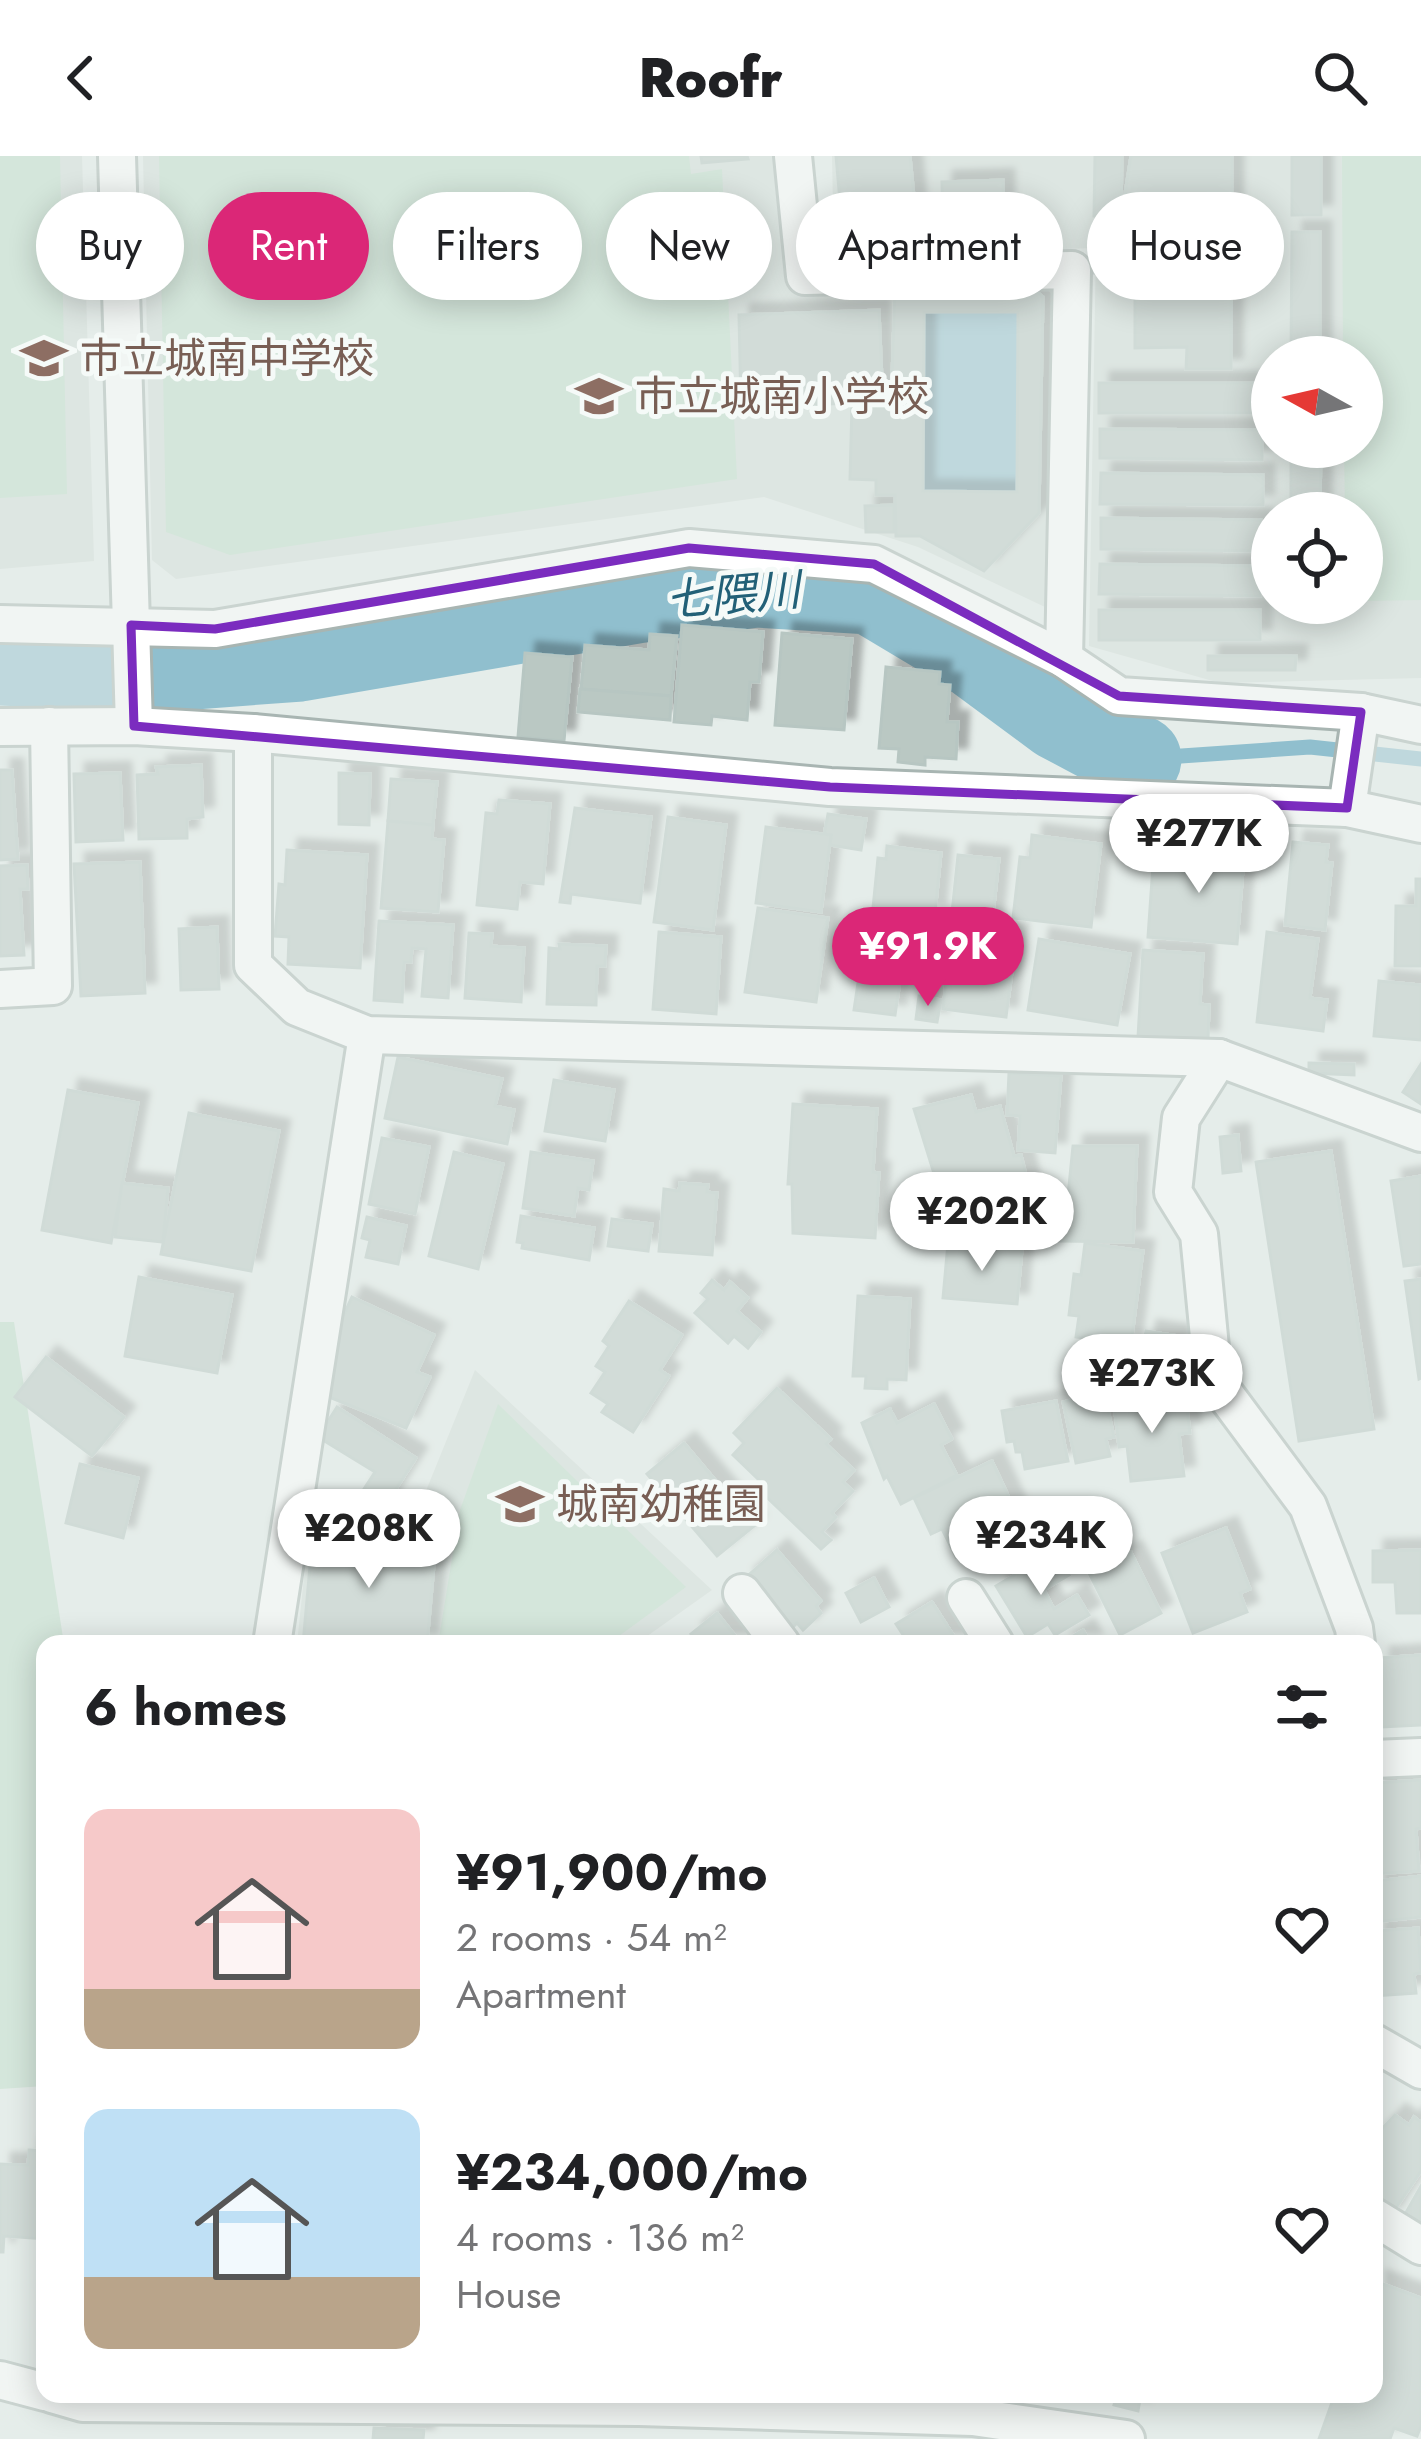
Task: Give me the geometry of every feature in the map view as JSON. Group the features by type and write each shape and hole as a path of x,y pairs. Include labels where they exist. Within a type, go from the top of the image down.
{"street":[{"path":"117,156 134,725"},
{"path":"793,156 805,276 1072,270 1064,659"},
{"path":"0,624 215,629 689,548 874,564 1064,659 1119,696 1360,724 1421,725"},
{"path":"1348,793 1360,724"},
{"path":"0,727 134,725 253,733 830,787 1348,793 1421,824"},
{"path":"0,988 53,986 49,726"},
{"path":"253,733 253,964 296,1007 367,1035 1219,1058 1421,1133"},
{"path":"273,1635 367,1035"},
{"path":"1219,1058 1181,1118 1173,1192 1199,1234 1213,1378 1308,1506 1355,1635"},
{"path":"742,1593 774,1635"},
{"path":"966,1598 989,1635"},
{"path":"1383,1759 1421,1757"},
{"path":"1383,2048 1421,2069"},
{"path":"1383,2223 1421,2246"},
{"path":"0,2380 36,2390"},
{"path":"83,2403 176,2422 363,2421 611,2403"},
{"path":"681,2403 973,2417 1110,2438"}],"highlighted area":[{"path":"689,548 874,564 1119,696 1361,712 1347,808 830,787 134,726 131,625 215,629"}],"shaded area":[{"name":"市立城南中学校","path":"0,156 82,156 83,192 36,192 36,300 86,300 94,561 0,569"},
{"name":"市立城南小学校","path":"143,156 779,156 790,286 796,286 796,300 1052,300 1045,607 918,547 764,497 176,579 152,560 146,300 184,300 184,192 144,192"},
{"path":"832,156 1421,156 1421,678 1220,683 1089,646 1095,300 1284,300 1284,192 1087,192 1087,248 1063,249 1063,192 833,192"},
{"name":"城南幼稚園","path":"475,1370 712,1590 649,1635 298,1635 313,1491 415,1518"}],"green space":[{"path":"0,156 60,156 61,192 36,192 36,300 63,300 67,494 0,498"},
{"path":"159,156 689,156 691,174 722,169 723,192 606,192 606,300 728,300 737,479 230,555 166,532 162,300 184,300 184,192 160,192"},
{"path":"1342,156 1421,156 1421,600 1383,601 1383,492 1345,492 1344,468 1383,468 1383,336 1343,336"},
{"path":"0,1322 14,1322 63,1635 36,1635 36,2087 0,2089"},
{"path":"498,1404 686,1587 620,1635 439,1635 460,1510"}],"water":[{"path":"924,312 1018,312 1017,492 923,491"}],"building":[{"path":"701,156 747,156 748,159 702,163"},
{"path":"836,156 910,156 914,192 839,192"},
{"path":"1095,156 1122,156 1121,192 1094,192"},
{"path":"1131,156 1232,156 1232,192 1125,192"},
{"path":"1292,156 1321,156 1321,215 1292,215"},
{"path":"1003,180 1003,192 942,192 942,182"},
{"path":"1292,232 1320,232 1320,336 1291,336"},
{"path":"895,300 1043,300 1039,513 984,571 920,536 896,536 895,495 876,495 876,480 850,479 852,405 891,406","holes":["924,312 1018,312 1017,492 923,491"]},
{"path":"1135,300 1231,300 1231,369 1186,369 1187,347 1135,348"},
{"path":"879,310 883,402 741,407 739,315"},
{"path":"1099,383 1251,383 1251,413 1099,413"},
{"path":"1100,429 1251,430 1251,460 1100,458"},
{"path":"1291,468 1321,468 1320,492 1291,492"},
{"path":"1101,473 1263,475 1263,492 1251,492 1251,505 1100,504"},
{"path":"894,505 894,532 866,532 865,506"},
{"path":"1101,518 1251,520 1251,551 1101,549"},
{"path":"1100,564 1251,566 1251,596 1099,594"},
{"path":"1099,610 1251,610 1251,624 1260,624 1260,640 1099,640"},
{"path":"682,625 763,632 759,682 750,682 747,720 712,716 711,725 674,722"},
{"path":"782,633 852,639 844,730 775,725"},
{"path":"650,634 677,636 671,696 581,689 585,645 649,650"},
{"path":"525,653 572,657 564,741 518,737"},
{"path":"1208,656 1296,656 1295,670 1208,670"},
{"path":"886,667 940,672 939,684 950,685 947,722 958,722 956,759 925,757 925,765 898,762 899,749 879,748"},
{"path":"580,689 671,696 670,720 578,712"},
{"path":"201,765 203,817 187,819 187,838 139,839 137,775 158,774 156,767"},
{"path":"0,770 12,770 18,859 0,860"},
{"path":"120,773 123,840 76,842 74,774"},
{"path":"339,773 370,774 369,825 339,824"},
{"path":"391,779 437,782 433,825 388,821"},
{"path":"499,800 550,804 543,884 520,882 517,909 477,905 486,813 497,814"},
{"path":"575,808 651,817 640,903 571,894 570,903 560,902"},
{"path":"828,814 866,819 861,850 830,845 831,835 824,835"},
{"path":"668,817 726,825 713,930 654,922"},
{"path":"388,821 433,825 432,839 444,840 438,912 381,908"},
{"path":"766,827 831,835 821,912 756,903"},
{"path":"1032,835 1101,844 1091,927 1013,918 1020,857 1030,858"},
{"path":"1190,841 1245,846 1237,944 1148,937 1153,865 1188,868"},
{"path":"1293,842 1328,845 1326,862 1332,863 1325,930 1285,925"},
{"path":"887,846 941,853 935,914 873,908 878,858 886,859"},
{"path":"287,850 367,855 360,968 288,964 289,937 275,936"},
{"path":"958,855 999,859 992,925 951,922"},
{"path":"140,862 145,993 81,996 74,864"},
{"path":"27,865 28,889 20,889 24,955 0,956 0,866"},
{"path":"1416,879 1421,879 1421,966 1395,966 1396,906 1416,906"},
{"path":"758,908 828,918 816,1002 745,992"},
{"path":"379,921 453,925 448,998 422,996 426,949 412,948 411,962 404,962 402,1002 374,1000"},
{"path":"867,922 908,929 895,1015 854,1010"},
{"path":"217,927 219,989 181,990 179,929"},
{"path":"952,928 1017,935 1006,1017 943,1009"},
{"path":"659,932 721,937 716,1014 653,1009"},
{"path":"1267,932 1318,939 1310,998 1327,1000 1323,1031 1257,1022"},
{"path":"469,933 492,934 491,946 524,948 521,1002 465,998"},
{"path":"1039,939 1130,954 1117,1025 1028,1010"},
{"path":"559,944 606,946 605,966 597,966 596,1005 547,1004 549,948 560,949"},
{"path":"1143,950 1203,954 1200,1004 1209,1005 1208,1041 1138,1037"},
{"path":"1379,981 1421,985 1421,1040 1374,1036"},
{"path":"919,996 941,1000 937,1022 916,1019"},
{"path":"398,1057 502,1079 495,1106 514,1110 507,1144 385,1118"},
{"path":"1309,1063 1354,1064 1354,1075 1309,1073"},
{"path":"1421,1064 1421,1104 1403,1092"},
{"path":"1009,1073 1061,1076 1055,1153 1018,1150 1020,1116 1007,1115"},
{"path":"554,1080 614,1090 605,1141 545,1131"},
{"path":"68,1090 138,1103 111,1243 42,1230"},
{"path":"971,1095 976,1112 1000,1106 1014,1156 1021,1155 1037,1219 1002,1228 994,1201 953,1211 945,1178 936,1180 914,1109"},
{"path":"793,1104 877,1109 875,1238 793,1233 792,1184 788,1184"},
{"path":"189,1113 279,1131 251,1271 161,1254"},
{"path":"1238,1135 1241,1171 1223,1173 1220,1137"},
{"path":"382,1138 429,1147 415,1214 369,1204"},
{"path":"1073,1146 1137,1146 1133,1242 1058,1241"},
{"path":"1331,1151 1374,1429 1299,1441 1256,1162"},
{"path":"454,1152 503,1164 478,1269 429,1256"},
{"path":"531,1152 593,1161 589,1190 578,1188 574,1216 523,1208"},
{"path":"1421,1176 1421,1264 1404,1266 1391,1181"},
{"path":"122,1183 168,1188 163,1242 115,1237"},
{"path":"680,1183 708,1185 707,1192 717,1193 712,1255 659,1251 664,1189 679,1191"},
{"path":"521,1216 594,1228 589,1260 522,1248 523,1243 517,1242"},
{"path":"367,1217 406,1226 398,1264 366,1257 370,1240 362,1238"},
{"path":"612,1219 652,1224 648,1251 608,1246"},
{"path":"948,1243 1022,1250 1017,1304 943,1298"},
{"path":"1085,1243 1143,1251 1131,1344 1076,1337 1079,1316 1069,1315 1074,1274 1081,1275"},
{"path":"139,1277 232,1295 217,1373 125,1356"},
{"path":"1421,1279 1421,1378 1419,1379 1405,1281"},
{"path":"712,1280 724,1290 730,1282 748,1298 737,1311 761,1332 748,1348 734,1336 728,1343 695,1313 708,1299 701,1293"},
{"path":"858,1296 910,1299 906,1380 887,1379 887,1389 865,1388 866,1376 853,1376"},
{"path":"352,1297 434,1335 417,1372 430,1377 406,1428 324,1395 326,1352"},
{"path":"629,1301 682,1335 660,1370 669,1376 633,1432 602,1412 608,1404 591,1393 605,1372 596,1366 609,1346 603,1341"},
{"path":"1146,1331 1179,1336 1176,1353 1143,1347"},
{"path":"46,1357 124,1417 92,1456 15,1397"},
{"path":"777,1388 831,1439 826,1444 854,1470 843,1482 853,1491 832,1513 836,1517 822,1532 831,1540 821,1549 754,1485 759,1480 733,1455 744,1443 734,1433"},
{"path":"1099,1393 1102,1406 1107,1405 1114,1437 1106,1439 1110,1456 1076,1463 1063,1402"},
{"path":"1130,1394 1131,1405 1186,1399 1190,1433 1179,1434 1184,1476 1131,1481 1127,1446 1119,1447 1113,1396"},
{"path":"1056,1401 1068,1461 1025,1469 1022,1452 1016,1452 1014,1441 1007,1442 1002,1411"},
{"path":"934,1404 952,1439 941,1445 957,1475 901,1504 887,1476 884,1479 862,1423 890,1409 897,1423"},
{"path":"337,1407 416,1458 385,1506 362,1492 375,1472 318,1437"},
{"path":"684,1443 754,1526 717,1556 647,1474"},
{"path":"992,1461 1014,1508 1006,1512 1014,1530 956,1557 942,1529 931,1534 914,1498"},
{"path":"80,1464 138,1478 123,1538 66,1523"},
{"path":"1226,1528 1250,1589 1240,1593 1247,1612 1193,1633 1162,1553"},
{"path":"1106,1532 1119,1558 1131,1552 1161,1613 1120,1635 1076,1547"},
{"path":"313,1533 436,1543 428,1635 304,1635"},
{"path":"777,1550 821,1601 816,1606 821,1613 803,1630 797,1623 788,1632 743,1580"},
{"path":"1421,1550 1421,1613 1397,1613 1395,1582 1373,1582 1373,1551"},
{"path":"1055,1551 1069,1575 1044,1590 1054,1609 1077,1595 1089,1615 1055,1635 1048,1624 1026,1635 996,1586"},
{"path":"874,1578 889,1607 861,1622 846,1593"},
{"path":"932,1602 953,1635 903,1635 896,1624"},
{"path":"717,1613 735,1635 692,1635"},
{"path":"1421,1655 1421,1725 1383,1727 1383,1658"},
{"path":"1421,1780 1421,1828 1416,1829 1419,1871 1383,1873 1383,1782"},
{"path":"1421,1876 1421,1917 1383,1921 1383,1880"},
{"path":"1418,1928 1421,1973 1414,1974 1416,1993 1383,1995 1383,1930"},
{"path":"1395,2115 1409,2125 1414,2117 1421,2122 1421,2171 1389,2218 1383,2214 1383,2128"},
{"path":"29,2150 36,2150 36,2238 4,2236 0,2252 0,2164 28,2165"},
{"path":"1421,2186 1421,2237 1399,2225"},
{"path":"1383,2284 1421,2298 1421,2426 1417,2436 1394,2428 1390,2439 1319,2439 1332,2403 1383,2403"},
{"path":"1115,2403 1139,2403 1138,2411"},
{"path":"374,2428 424,2430 423,2439 373,2439"}],"waterway":[{"name":"七隈川","path":"0,662 153,669 300,658 757,584 871,591 963,646 1059,717 1138,759"},
{"name":"七隈川","path":"1138,759 1310,747 1421,759"}],"place":[{"name":"市立城南中学校","path":"44,358"},
{"name":"市立城南小学校","path":"599,396"},
{"name":"城南幼稚園","path":"520,1504"}]}
